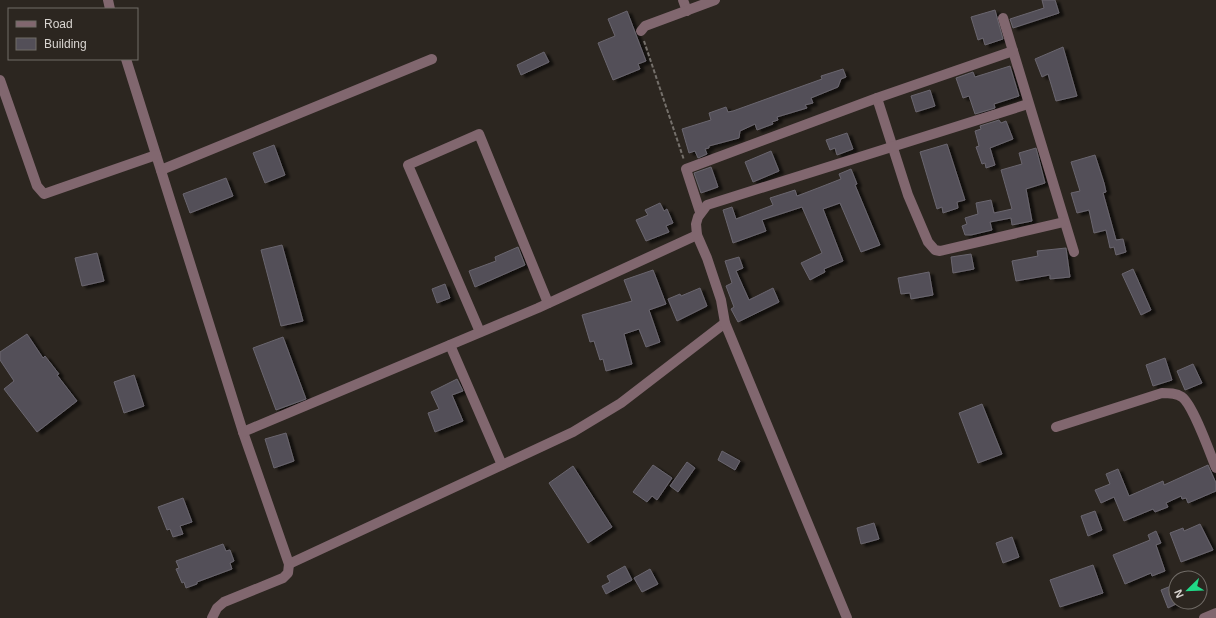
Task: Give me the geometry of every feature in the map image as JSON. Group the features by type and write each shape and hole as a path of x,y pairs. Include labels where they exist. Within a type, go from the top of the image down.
{"street":[{"path":"683,0 687,12"},
{"path":"641,31 644,26 687,12 715,0"},
{"path":"1003,18 1074,252"},
{"path":"700,212 686,169 877,98 1013,51"},
{"path":"161,170 432,59"},
{"path":"126,60 243,432 287,560 288,573 283,578 224,602 217,608 212,618"},
{"path":"0,80 37,186 44,194 156,155"},
{"path":"877,98 894,146 894,154 908,194 928,242 935,250 940,251 1064,222"},
{"path":"847,618 725,323 721,300 707,258 697,235 696,224 700,212 707,205 1028,104"},
{"path":"480,332 408,165 479,134 548,303"},
{"path":"243,432 548,303 697,235"},
{"path":"287,560 573,432 621,403 725,323"},
{"path":"450,345 502,465"},
{"path":"1056,427 1162,393 1171,393 1184,398 1216,468"},
{"path":"1204,618 1216,613"}],"path":[{"path":"641,31 686,169"}],"building":[{"path":"1042,0 1055,0 1059,13 1013,28 1010,19 1044,8"},
{"path":"995,10 1003,39 985,45 983,38 978,40 971,17"},
{"path":"627,11 646,61 638,64 640,69 613,80 598,43 615,36 608,19"},
{"path":"1063,47 1077,96 1056,101 1048,74 1042,77 1035,59"},
{"path":"544,52 549,62 521,75 517,65"},
{"path":"1010,66 1019,96 994,104 995,108 975,114 969,96 963,98 956,78 973,72 975,77"},
{"path":"843,69 846,77 841,79 838,87 811,98 813,103 805,105 807,108 777,117 778,120 772,122 773,124 757,130 755,124 740,131 739,138 709,146 709,148 705,149 707,154 698,158 695,151 689,153 682,129 711,120 709,113 726,107 728,112 733,111 822,79 821,76"},
{"path":"930,90 935,106 916,112 911,96"},
{"path":"999,120 1001,123 1006,121 1013,139 990,148 995,165 986,168 985,163 982,164 976,147 979,146 975,131 981,129 980,126"},
{"path":"847,133 853,149 837,155 835,148 830,150 826,140"},
{"path":"947,144 965,200 957,202 958,208 943,213 942,207 937,209 920,152"},
{"path":"274,145 285,175 265,183 253,153"},
{"path":"1036,148 1045,183 1026,189 1032,221 1012,225 1011,218 990,222 992,230 965,235 962,226 967,224 965,218 978,214 976,203 991,200 994,213 1012,209 1001,170 1022,164 1019,153"},
{"path":"771,151 779,171 753,182 745,162"},
{"path":"1095,155 1104,183 1106,192 1103,193 1116,240 1123,239 1126,252 1116,255 1114,247 1110,248 1106,230 1094,233 1089,210 1077,213 1071,193 1080,191 1071,162"},
{"path":"711,167 718,187 701,193 694,173"},
{"path":"851,169 857,184 855,185 880,245 861,252 840,203 823,209 843,261 824,269 825,272 810,280 801,263 822,253 802,207 762,220 766,231 733,243 723,210 732,207 736,219 773,205 770,198 795,190 797,196 841,179 839,174"},
{"path":"226,178 233,196 190,213 183,194"},
{"path":"660,203 664,211 667,209 673,223 666,226 669,232 646,241 636,220 648,215 645,210"},
{"path":"282,245 303,321 281,326 261,250"},
{"path":"518,247 525,265 475,287 469,271 496,261 495,257"},
{"path":"1066,248 1070,277 1050,279 1050,275 1016,281 1012,261 1038,256 1037,251"},
{"path":"97,253 104,281 82,286 75,258"},
{"path":"971,254 974,269 953,273 951,257"},
{"path":"739,257 743,268 736,271 749,300 773,288 779,302 738,322 731,309 734,307 726,286 732,283 725,261"},
{"path":"1133,269 1151,310 1141,315 1122,274"},
{"path":"653,270 666,304 649,310 660,342 646,347 639,329 624,334 632,364 606,371 603,359 600,360 594,341 590,342 582,315 632,301 624,280"},
{"path":"929,272 933,295 911,299 910,293 901,294 898,278"},
{"path":"445,284 450,298 437,303 432,289"},
{"path":"700,288 707,306 677,321 668,299 680,294 681,296"},
{"path":"27,334 43,358 45,356 59,374 57,375 77,401 37,432 4,389 14,381 0,360 0,352"},
{"path":"283,337 306,399 276,410 253,348"},
{"path":"1165,358 1172,380 1153,386 1146,365"},
{"path":"1193,364 1202,383 1185,390 1177,371"},
{"path":"134,375 144,406 124,413 114,382"},
{"path":"457,379 463,391 452,395 463,421 435,432 428,413 439,409 431,392"},
{"path":"982,404 1002,454 978,463 959,413"},
{"path":"286,433 294,461 274,468 265,439"},
{"path":"722,451 740,461 735,470 718,460"},
{"path":"687,462 695,468 678,492 670,486"},
{"path":"653,465 672,478 657,500 652,496 647,502 633,492"},
{"path":"1208,465 1216,483 1216,491 1188,503 1186,498 1182,499 1181,496 1166,503 1168,507 1155,512 1153,509 1124,521 1114,497 1101,503 1095,490 1110,484 1106,474 1118,469 1129,496 1163,481 1164,485"},
{"path":"573,466 612,527 588,543 549,483"},
{"path":"183,498 192,522 180,526 183,534 173,537 170,529 167,530 158,507"},
{"path":"1095,511 1102,530 1088,536 1081,516"},
{"path":"874,523 879,539 861,544 857,528"},
{"path":"1200,524 1213,550 1181,562 1170,533 1183,528 1184,531"},
{"path":"1156,531 1161,543 1156,545 1165,571 1152,576 1151,573 1125,584 1113,555 1150,540 1148,535"},
{"path":"1012,537 1019,557 1003,563 996,543"},
{"path":"223,544 226,551 230,550 234,561 230,563 232,569 197,582 197,584 186,588 184,582 182,583 176,569 179,568 176,561"},
{"path":"1093,565 1103,593 1060,607 1050,580"},
{"path":"625,566 632,580 606,594 602,586 610,582 607,576"},
{"path":"650,569 658,584 642,592 634,578"},
{"path":"1168,587 1168,608 1161,590"}]}
